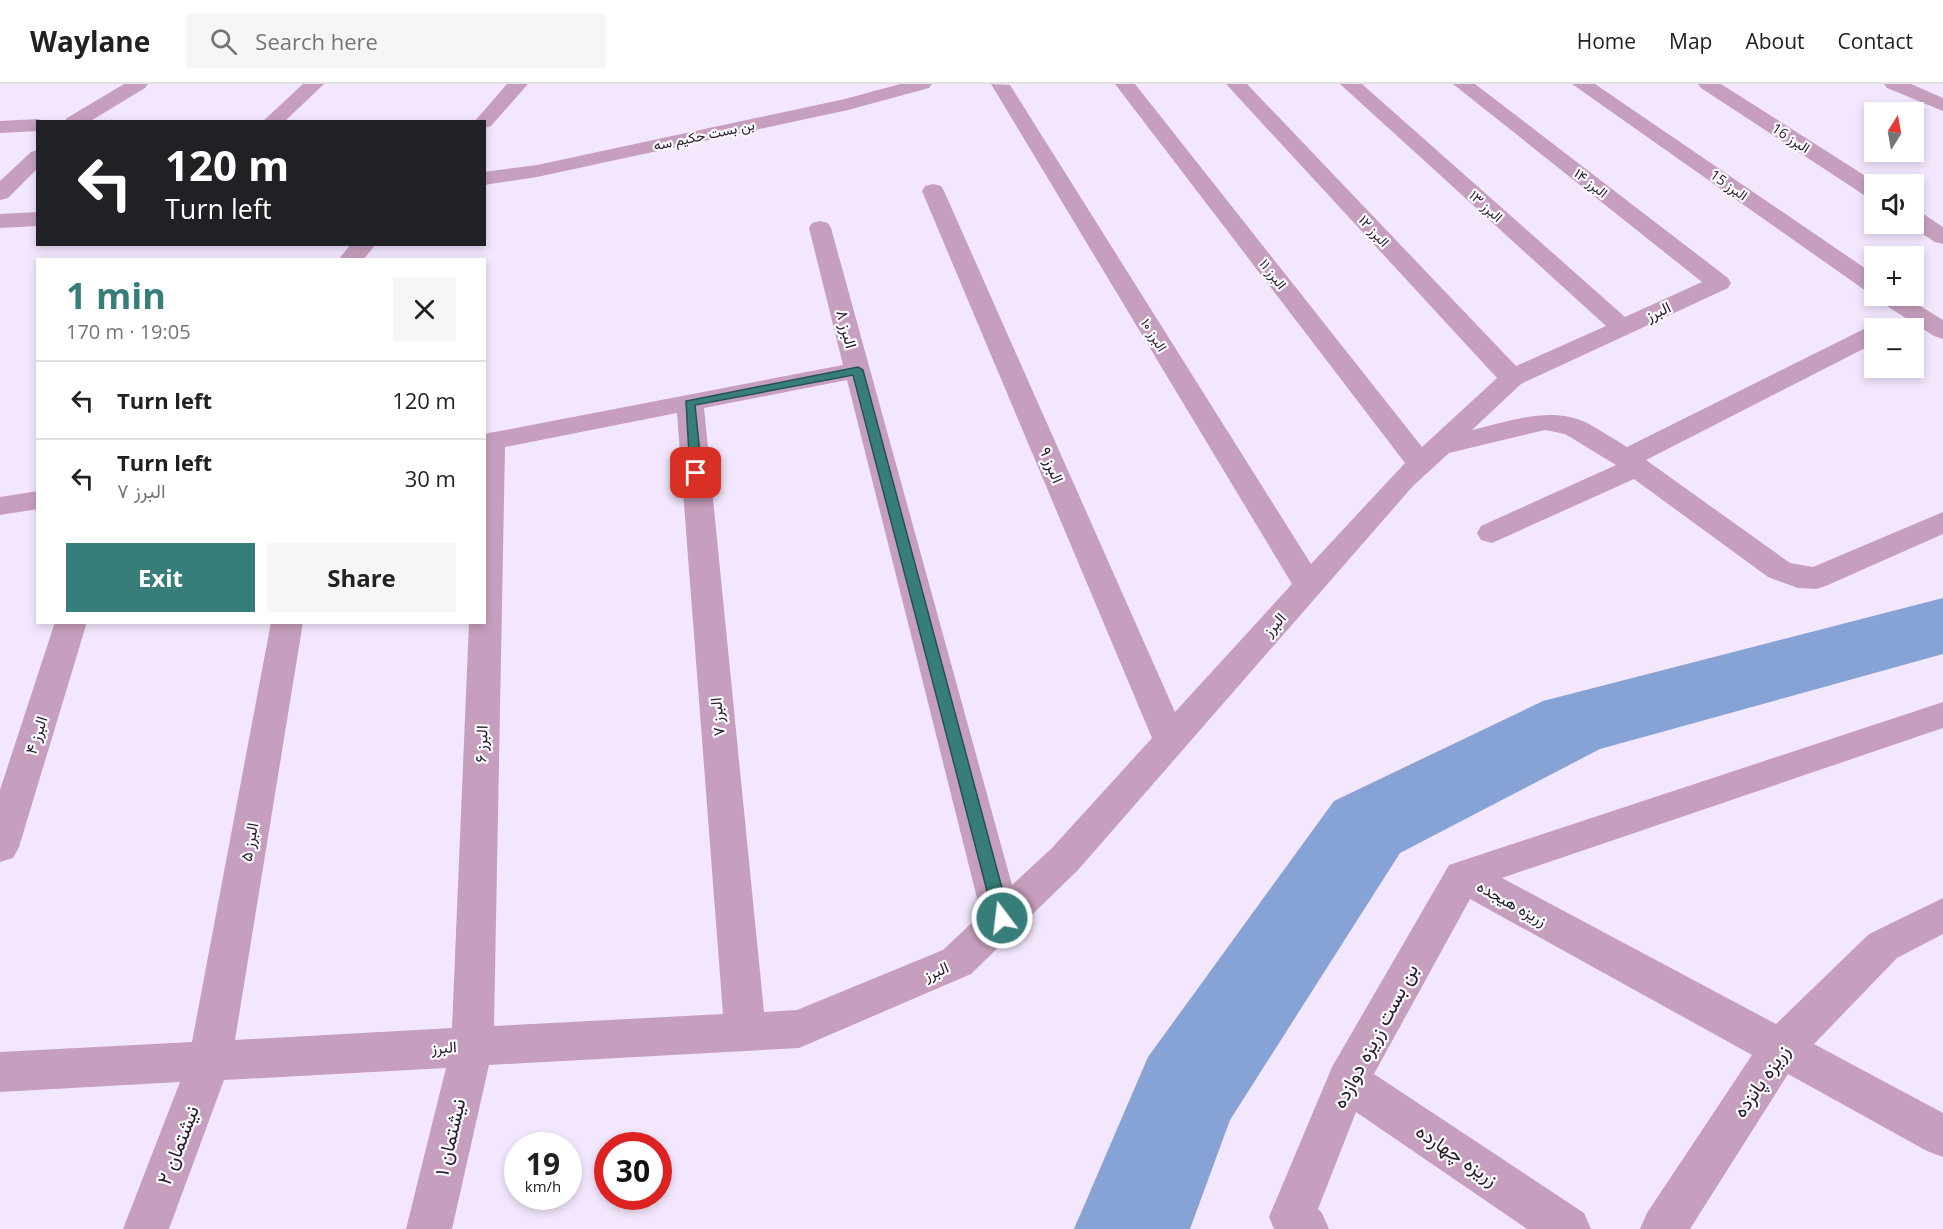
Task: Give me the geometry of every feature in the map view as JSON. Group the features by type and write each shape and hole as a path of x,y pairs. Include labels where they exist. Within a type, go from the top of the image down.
{"street":[{"path":"77,120 138,84"},
{"path":"274,120 314,84"},
{"path":"486,120 518,84"},
{"path":"836,84 848,104"},
{"name":"بن بست حکیم سه","path":"486,179 537,171 848,104 922,84"},
{"name":"البرز ۱۱","path":"1125,84 1429,455"},
{"name":"البرز ۱۲","path":"1236,84 1512,378"},
{"name":"البرز ۱۳","path":"1350,84 1622,327"},
{"name":"البرز ۱۴","path":"1463,84 1719,283"},
{"name":"البرز 15","path":"1582,84 1864,278"},
{"name":"البرز 16","path":"1708,84 1864,185"},
{"path":"1894,84 1943,105"},
{"name":"البرز ۱۰","path":"1000,85 1309,585"},
{"path":"0,127 36,125"},
{"path":"0,193 36,158"},
{"name":"البرز ۹","path":"933,191 1170,740"},
{"path":"0,221 36,219"},
{"path":"1924,223 1940,232"},
{"name":"البرز ۸","path":"820,228 1002,918"},
{"path":"351,258 363,246"},
{"name":"البرز","path":"0,1072 799,1029 957,962 1065,859 1403,480 1512,378 1719,283"},
{"path":"1906,318 1943,299"},
{"path":"1903,306 1943,331"},
{"path":"1492,533 1631,463 1864,339"},
{"path":"488,442 858,370"},
{"name":"البرز ۷","path":"690,403 745,1031"},
{"path":"1429,455 1545,423 1558,423 1575,428 1631,463 1779,570 1798,577 1817,578 1874,555 1943,522"},
{"name":"البرز ۶","path":"486,518 488,442"},
{"path":"0,506 36,500"},
{"name":"البرز ۴","path":"0,846 70,624"},
{"name":"البرز ۵","path":"210,1061 287,624"},
{"name":"البرز ۶","path":"472,1046 483,624"},
{"name":"زریزه هیجده","path":"1463,876 1943,715"},
{"name":"زریزه هیجده","path":"1463,876 1943,1136"},
{"name":"بن بست زریزه دوازده","path":"1306,1229 1292,1217 1347,1081 1463,876"},
{"name":"زریزه پانزده","path":"1663,1229 1781,1048 1883,946 1943,915"},
{"name":"نيشتمان ۱","path":"429,1229 472,1046"},
{"name":"نيشتمان ۲","path":"146,1229 210,1061"},
{"name":"زریزه چهارده","path":"1347,1081 1568,1229"}],"waterway":[{"path":"1132,1229 1186,1093 1367,827 1574,724 1943,626"}],"route":[{"path":"696,473 690,403 858,370 1002,918"}]}
